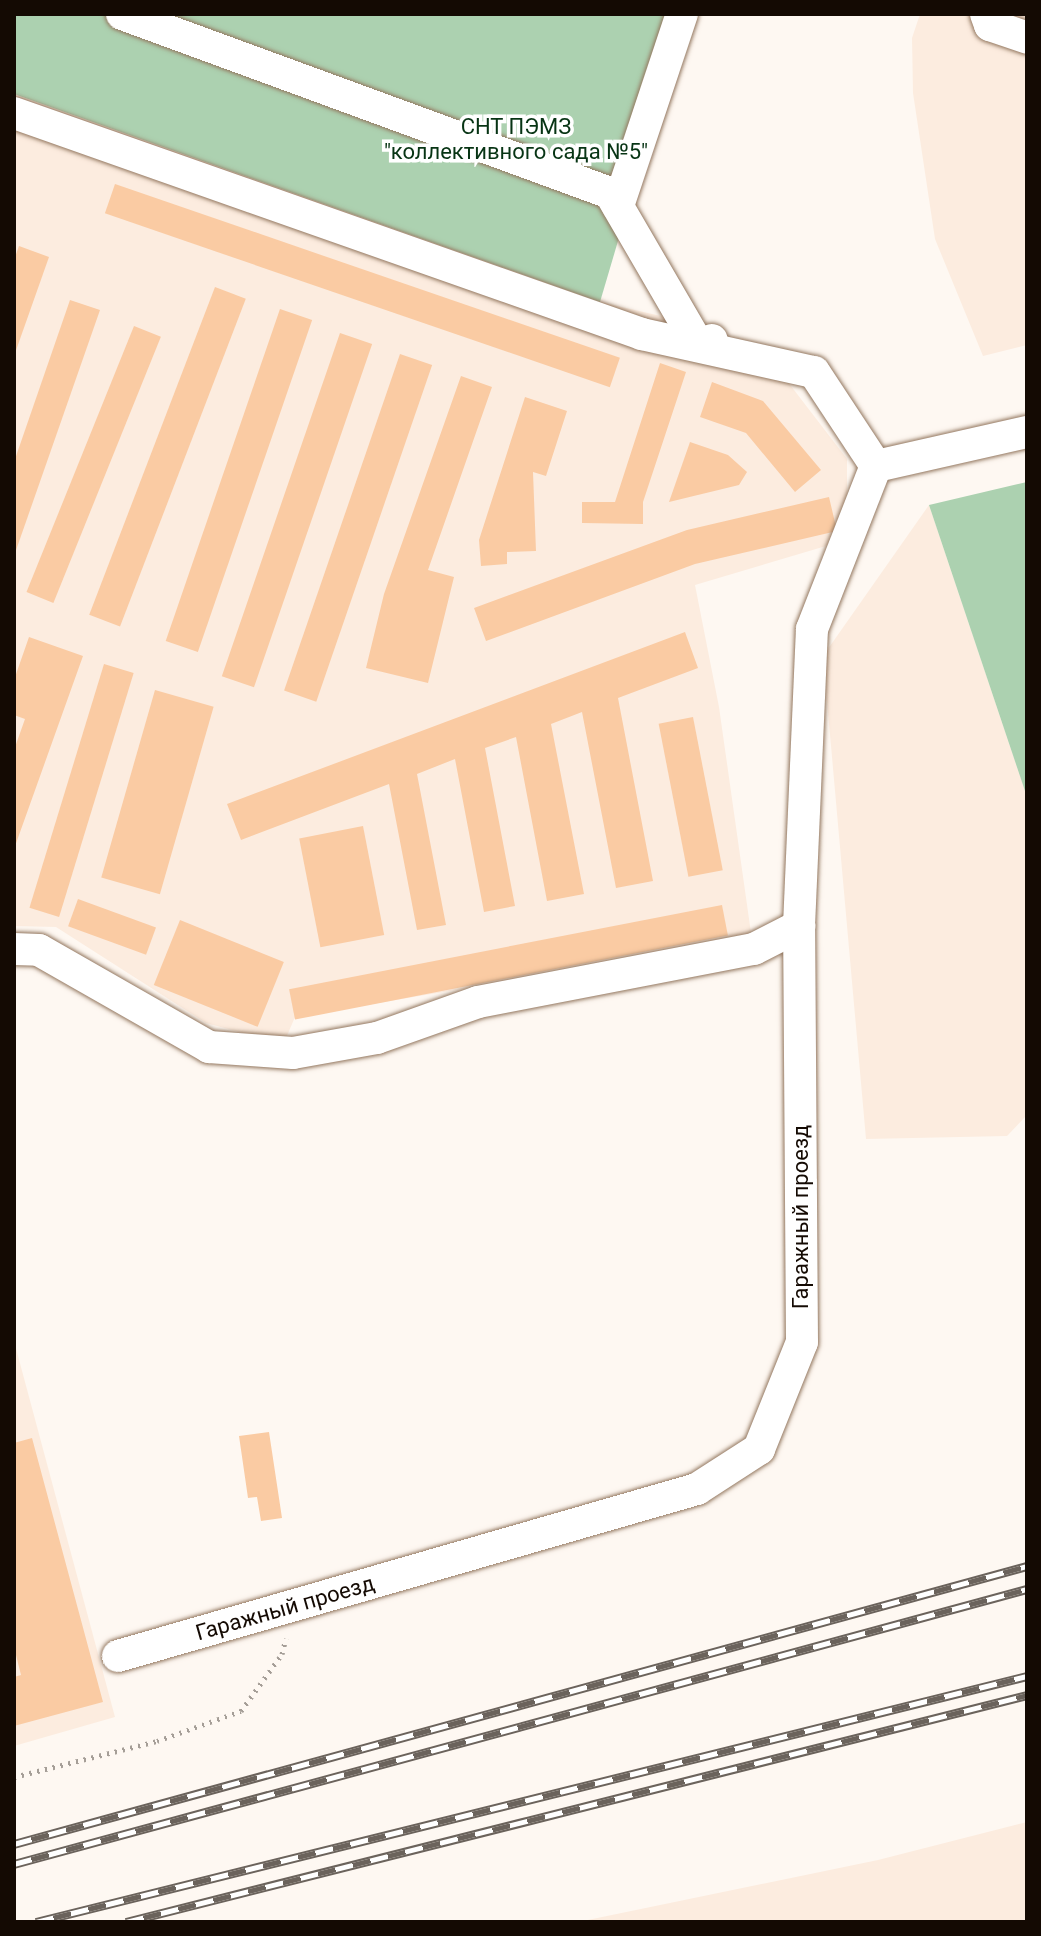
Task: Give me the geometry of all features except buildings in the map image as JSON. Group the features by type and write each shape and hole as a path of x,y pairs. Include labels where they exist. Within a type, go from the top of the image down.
{"street":[{"path":"122,14 610,193 707,343"},
{"path":"618,206 682,14"},
{"path":"986,14 990,25 1027,38"},
{"path":"14,113 642,334 707,343 814,372 876,466 1027,432"},
{"name":"Гаражный проезд","path":"118,1656 697,1489 759,1449 802,1342 799,926 812,629 876,466"},
{"path":"14,949 39,950 209,1047 293,1053 377,1038 478,1002 754,949 799,926"}],"path":[{"path":"14,1777 157,1741 241,1711 282,1654 293,1606"}],"shaded area":[{"path":"920,14 1027,14 1027,345 983,356 935,239 913,93 912,38"},
{"path":"14,94 600,302 678,320 781,373 847,459 847,523 826,546 695,585 719,707 752,940 295,1017 286,1038 269,1040 206,1023 56,927 14,926"},
{"path":"929,505 1027,797 1027,1115 1007,1136 866,1139 823,656"},
{"path":"14,1341 115,1717 14,1746"},
{"path":"1027,1822 1027,1922 578,1922 878,1860"}],"green space":[{"name":"СНТ ПЭМЗ \"коллективного сада №5\"","path":"14,14 685,14 600,302 14,94"},
{"path":"1027,482 1027,797 929,505"}],"railway":[{"path":"14,1844 1027,1566"},
{"path":"14,1864 1027,1589"},
{"path":"36,1922 1027,1676"},
{"path":"126,1922 1027,1695"}]}
